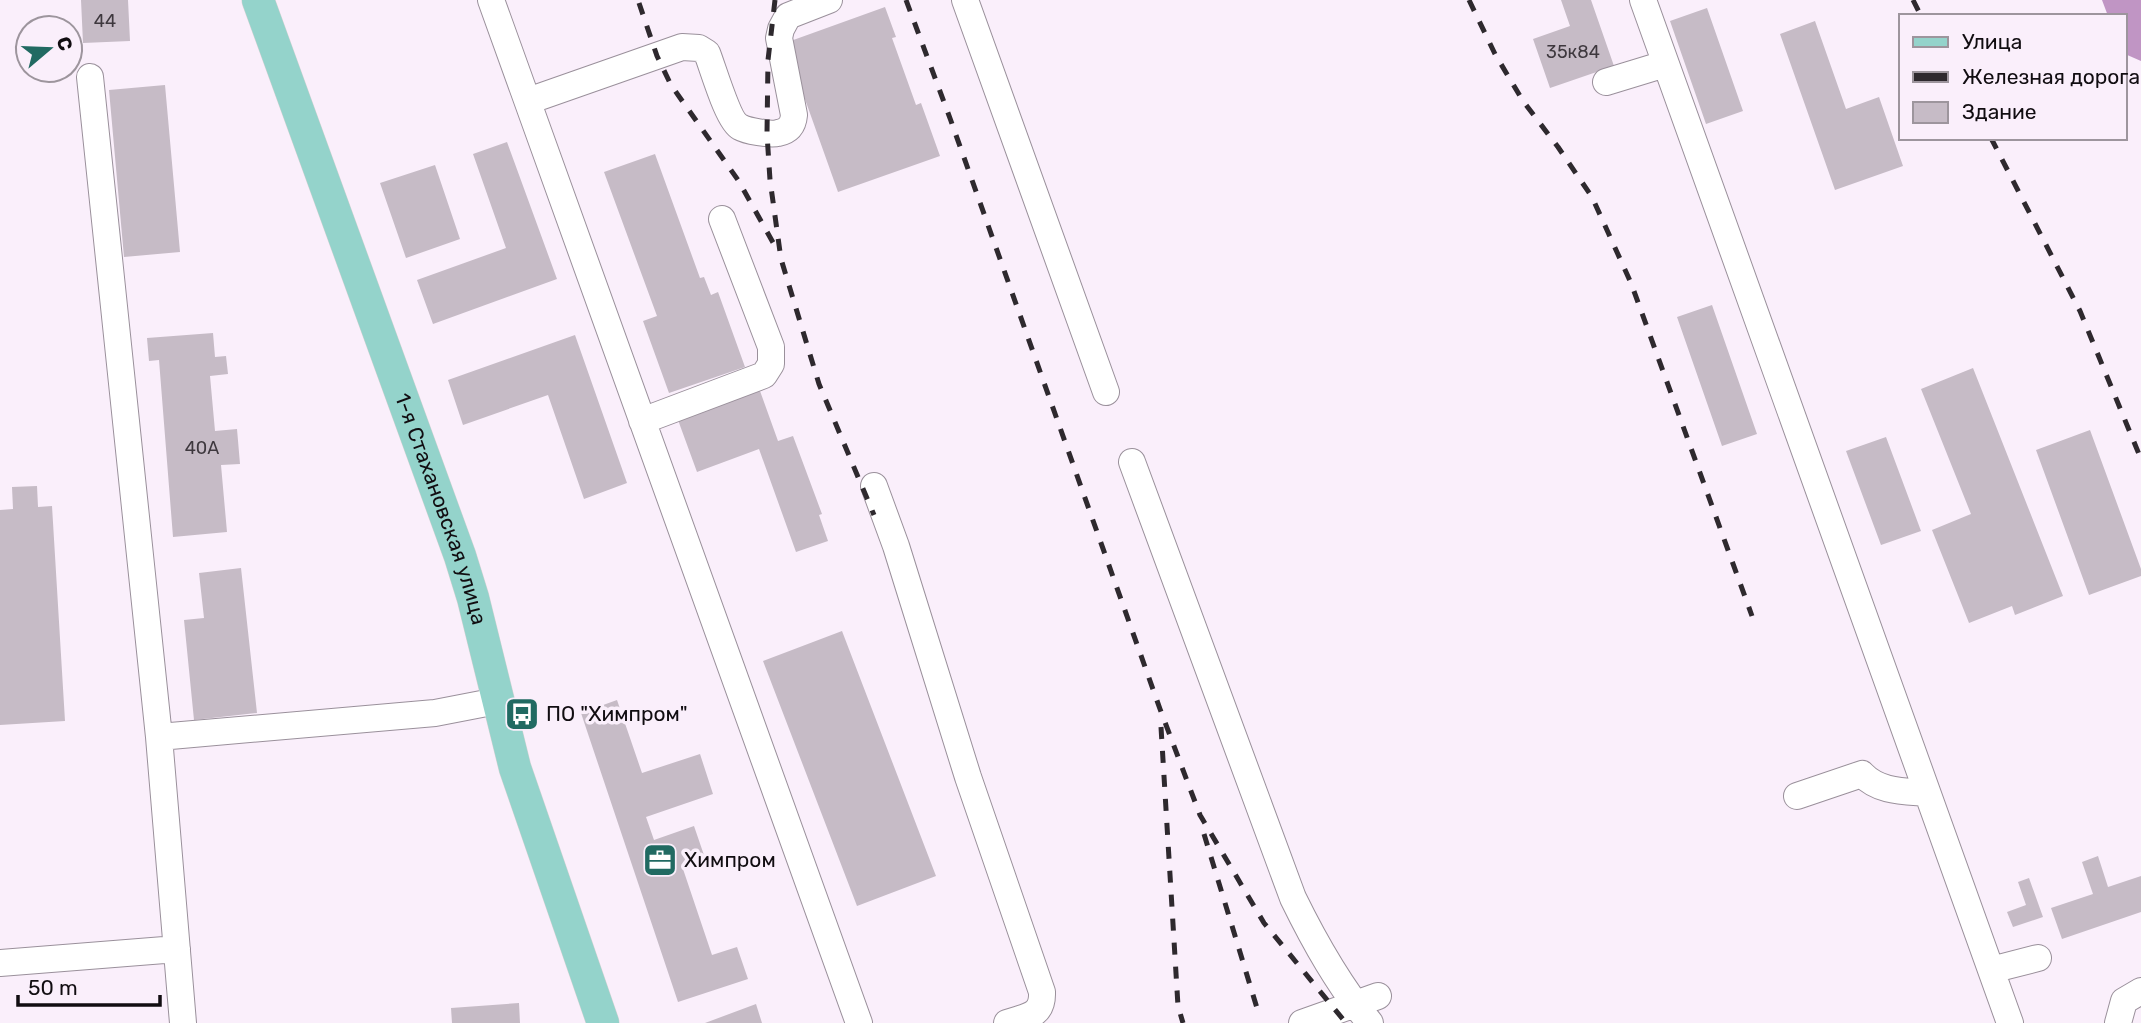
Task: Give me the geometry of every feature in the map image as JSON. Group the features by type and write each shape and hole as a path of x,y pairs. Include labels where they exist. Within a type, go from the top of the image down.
{"main road":[{"name":"1-я Стахановская улица","path":"258,0 460,556 476,609 515,768 603,1023"}],"lane":[{"path":"491,0 859,1023"},
{"path":"528,101 682,47 699,48 707,53 731,116 740,127 766,134 778,133 789,129 794,116 779,38 781,29 788,16 828,0"},
{"path":"965,0 1106,392"},
{"path":"1643,0 2010,1023"},
{"path":"1606,82 1665,64"},
{"path":"90,77 159,737 183,1023"},
{"path":"642,421 764,375 771,364 771,347 722,219"},
{"path":"1132,462 1293,898 1319,950 1368,1008 1302,1023"},
{"path":"874,486 896,545 968,777 1042,992 1042,1003 1035,1013 1007,1023"},
{"path":"159,737 435,713 497,701"},
{"path":"1797,796 1862,774 1870,783 1890,790 1927,793"},
{"path":"0,963 177,949"},
{"path":"1991,970 2038,958"},
{"path":"2118,1023 2124,1001 2141,991"}],"shaded area":[{"path":"2102,0 2141,0 2141,61 2127,55 2127,14 2107,14"}],"building":[{"path":"81,0 128,0 130,41 84,43 84,14 82,14"},
{"path":"1561,0 1591,0 1614,66 1550,88 1533,39 1570,26"},
{"path":"885,7 896,37 892,38 916,105 921,103 940,156 838,192 785,43"},
{"path":"1707,8 1743,111 1706,124 1670,21"},
{"path":"1815,21 1846,109 1879,97 1903,166 1835,190 1780,34"},
{"path":"165,85 180,252 124,257 109,90"},
{"path":"507,142 557,279 433,324 417,280 506,248 473,154"},
{"path":"655,154 700,278 704,277 711,295 718,292 745,367 669,393 643,321 657,316 604,172"},
{"path":"435,165 460,239 406,258 380,183"},
{"path":"1712,305 1757,434 1722,446 1677,317"},
{"path":"213,333 215,357 226,356 228,374 210,376 215,431 237,429 240,464 221,465 227,532 173,537 159,360 149,361 147,338"},
{"path":"575,335 627,483 584,499 548,395 463,425 448,380"},
{"path":"1973,368 2063,596 2015,615 2012,606 1969,623 1932,530 1971,514 1921,389"},
{"path":"760,391 778,441 793,436 822,514 819,515 828,541 796,552 759,449 697,472 678,420"},
{"path":"2090,430 2141,569 2141,576 2089,595 2036,450"},
{"path":"1886,437 1921,531 1881,545 1846,451"},
{"path":"37,486 38,507 52,506 65,721 0,725 0,510 13,509 12,487"},
{"path":"241,568 257,713 194,720 184,620 204,618 199,573"},
{"path":"842,631 936,876 857,906 763,661"},
{"path":"617,700 642,773 700,754 713,794 646,817 654,840 694,826 706,861 683,869 712,955 737,947 748,979 678,1002 581,713"},
{"path":"2098,856 2108,887 2141,876 2141,912 2062,939 2051,908 2093,894 2082,862"},
{"path":"2029,878 2043,917 2013,927 2007,912 2026,905 2018,882"},
{"path":"519,1003 520,1023 452,1023 451,1008"},
{"path":"756,1004 762,1023 705,1023"}],"railway":[{"path":"775,0 768,60 767,134 770,180 781,259 819,384 874,515"},
{"path":"906,0 1200,815 1264,923 1346,1023"},
{"path":"1469,0 1495,54 1523,101 1592,197 1631,283 1752,616"},
{"path":"1913,0 1920,14"},
{"path":"639,3 657,56 671,85 738,180 775,246"},
{"path":"1992,140 2080,311 2141,459"},
{"path":"1161,727 1178,1006 1183,1023"},
{"path":"1204,834 1257,1008"}],"place":[{"name":"ПО \"Химпром\"","path":"522,714"},
{"name":"Химпром","path":"660,860"}]}
